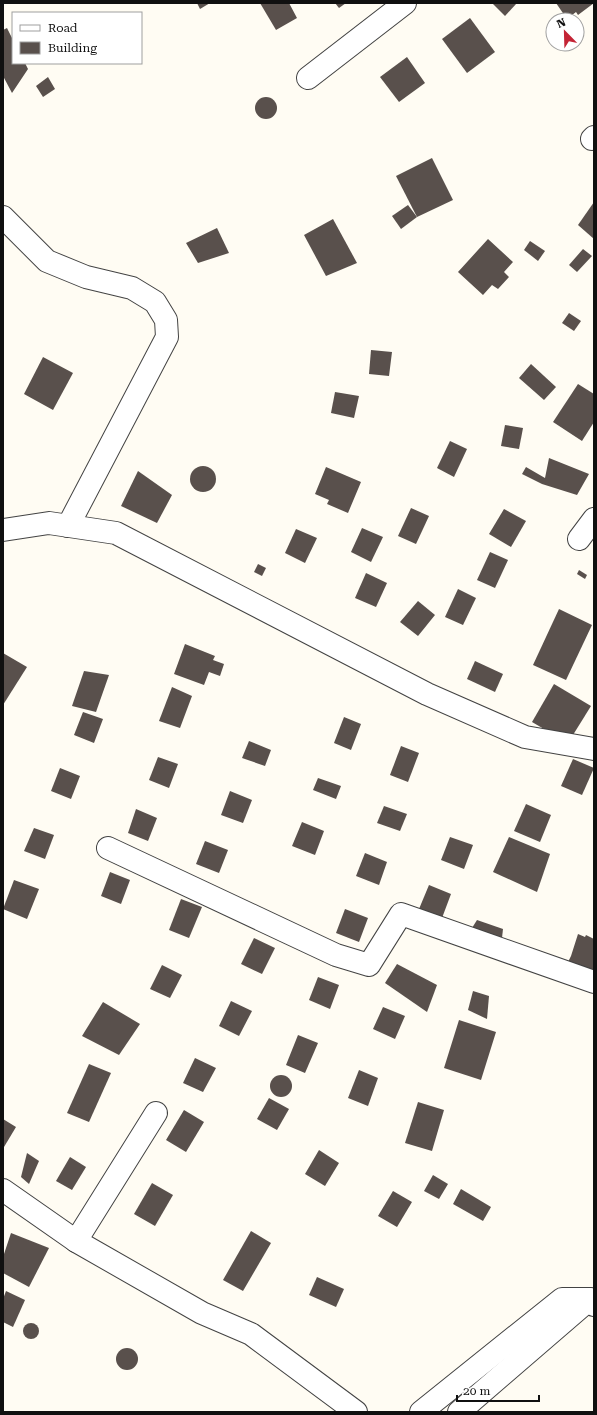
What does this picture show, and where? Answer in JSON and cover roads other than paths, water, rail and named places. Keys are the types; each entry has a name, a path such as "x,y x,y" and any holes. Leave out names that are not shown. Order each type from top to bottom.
{"street":[{"path":"308,78 405,3"},
{"path":"3,217 47,261 86,277 132,288 155,302 166,320 168,337 68,526"},
{"path":"579,539 594,519"},
{"path":"3,530 49,523 116,533 427,694 526,737 594,749"},
{"path":"108,848 336,955 369,965 401,914 594,982"},
{"path":"76,1241 156,1113"},
{"path":"3,1190 76,1241 202,1313 251,1334 356,1412"},
{"path":"421,1412 562,1299 592,1302"},
{"path":"459,1412 592,1302"}]}
